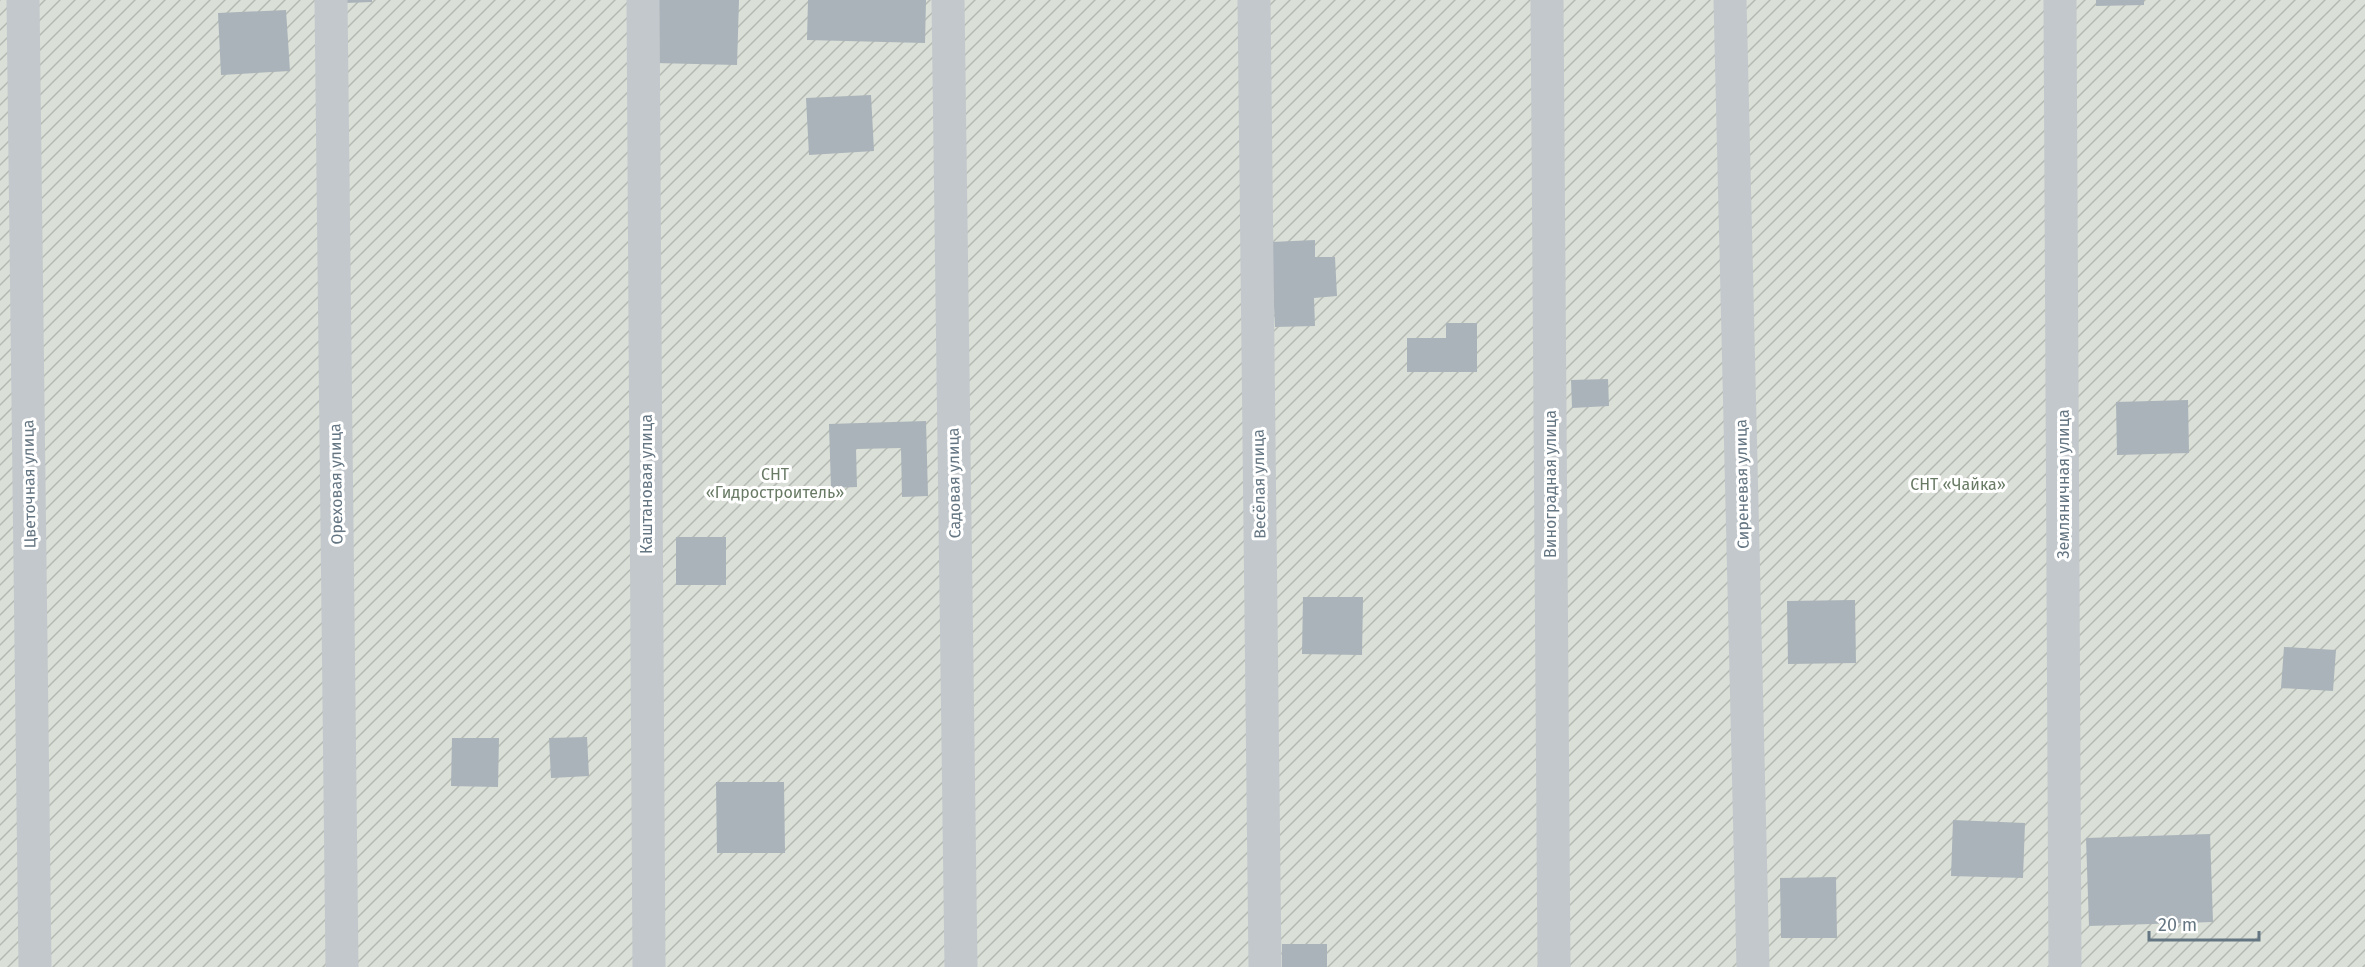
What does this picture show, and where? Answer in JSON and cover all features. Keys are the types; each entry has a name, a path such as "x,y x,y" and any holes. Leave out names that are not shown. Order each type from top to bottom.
{"street":[{"name":"Цветочная улица","path":"23,0 35,967"},
{"name":"Ореховая улица","path":"331,0 342,967"},
{"name":"Каштановая улица","path":"643,0 649,967"},
{"name":"Садовая улица","path":"948,0 961,967"},
{"name":"Весёлая улица","path":"1254,0 1265,967"},
{"name":"Виноградная улица","path":"1547,0 1554,967"},
{"name":"Сиреневая улица","path":"1730,0 1753,967"},
{"name":"Земляничная улица","path":"2060,0 2066,967"}],"green space":[{"name":"СНТ «Гидростроитель»","path":"0,0 2365,0 2365,967 0,967"}],"building":[{"path":"345,0 372,0 372,2 345,3"},
{"path":"657,0 739,0 737,65 655,63"},
{"path":"808,0 926,0 925,43 807,40"},
{"path":"2096,0 2144,0 2144,5 2096,6"},
{"path":"286,10 290,71 221,75 218,13"},
{"path":"871,95 874,151 809,155 806,98"},
{"path":"1315,240 1315,257 1335,257 1337,296 1314,298 1315,326 1275,327 1271,242"},
{"path":"1446,323 1477,323 1477,372 1407,372 1407,338 1446,338"},
{"path":"1608,379 1609,406 1572,408 1571,380"},
{"path":"2188,400 2189,453 2117,455 2116,402"},
{"path":"926,421 928,496 902,497 901,448 856,449 857,487 831,488 829,424"},
{"path":"676,537 726,537 726,585 676,585"},
{"path":"1303,597 1363,597 1362,655 1302,654"},
{"path":"1855,600 1856,663 1788,664 1787,601"},
{"path":"2284,647 2336,650 2333,691 2281,688"},
{"path":"587,737 589,776 551,778 549,738"},
{"path":"452,738 499,738 498,787 451,786"},
{"path":"716,782 784,782 785,853 717,853"},
{"path":"1953,820 2025,823 2023,878 1951,876"},
{"path":"2210,834 2213,922 2089,926 2086,838"},
{"path":"1836,877 1837,938 1781,938 1780,878"},
{"path":"1282,944 1327,944 1327,967 1282,967"}],"park label":[{"name":"СНТ «Чайка»","path":"1958,484"}]}
